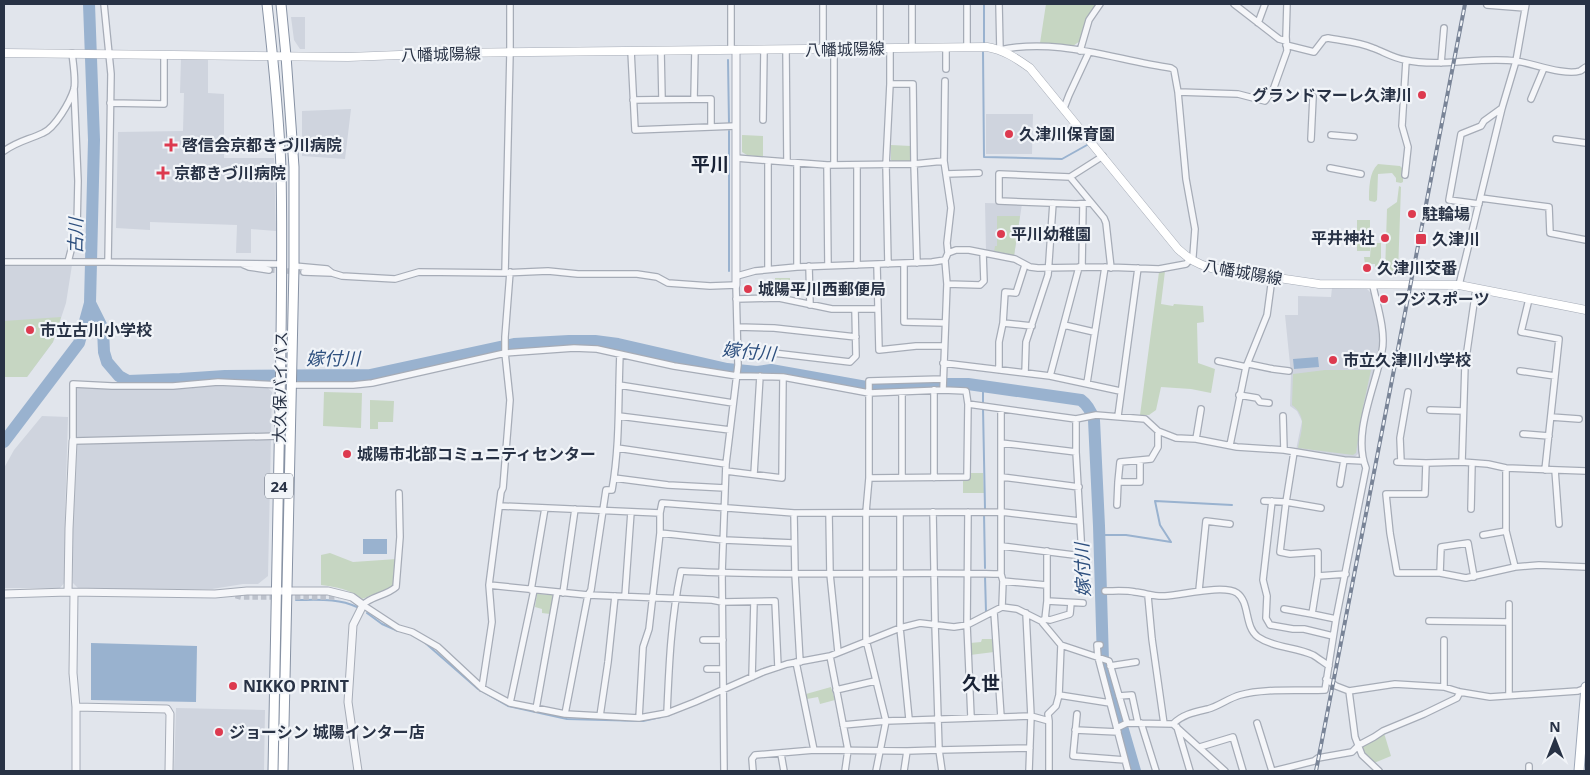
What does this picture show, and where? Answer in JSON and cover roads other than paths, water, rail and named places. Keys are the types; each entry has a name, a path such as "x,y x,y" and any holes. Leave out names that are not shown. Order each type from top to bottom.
{"main road":[{"name":"大久保バイパス","path":"267,4 273,56 281,167 282,264 273,771"},
{"name":"大久保バイパス","path":"280,4 286,56 294,168 292,383 283,771"},
{"name":"八幡城陽線","path":"4,53 348,57 631,51 987,47 1000,50 1030,68 1178,249 1197,264 1211,268 1319,284 1373,286 1410,284 1459,285 1586,310"},
{"path":"1578,771 1586,687"}],"street":[{"path":"104,4 106,54 111,74 108,262"},
{"path":"482,688 492,622 490,585 503,488 510,400 505,338 508,272 510,4"},
{"path":"724,771 722,573 726,464 738,365 736,126 731,4"},
{"path":"822,4 823,49"},
{"path":"880,4 880,48"},
{"path":"912,4 912,48"},
{"path":"967,4 967,47"},
{"path":"736,276 768,269 809,266 917,263 947,257 956,250 969,250 1015,259 1030,267 1048,268 1108,267 1159,269 1186,264 1190,260 1193,256 1195,229 1186,179 1176,73 1171,68 1053,47 1011,47 1000,50 999,4"},
{"path":"1080,51 1089,20 1100,4"},
{"path":"1234,4 1279,39 1314,52 1324,39 1328,38 1372,48 1406,61 1441,63 1492,60 1516,61 1552,70 1580,71 1586,67"},
{"path":"1258,23 1265,4"},
{"path":"1178,92 1238,94 1266,101 1273,90 1287,51 1287,4"},
{"path":"1459,285 1502,108 1516,61 1525,6 1488,4"},
{"path":"1441,63 1444,28"},
{"path":"888,264 886,165 890,48"},
{"path":"946,48 946,69"},
{"path":"786,49 787,162"},
{"path":"828,266 834,49"},
{"path":"694,99 695,50"},
{"path":"763,120 764,50"},
{"path":"631,51 635,130 736,126"},
{"path":"661,51 662,99"},
{"path":"1064,108 1068,95 1089,52"},
{"path":"70,262 77,227 78,181 74,53"},
{"path":"110,103 164,104 164,55"},
{"path":"1405,175 1408,147 1402,126 1406,61"},
{"path":"1531,99 1544,68"},
{"path":"943,390 947,243 951,208 944,162 946,81"},
{"path":"890,84 913,84 917,263"},
{"path":"4,151 23,140 45,133 62,113 74,88"},
{"path":"1310,139 1314,97"},
{"path":"634,100 711,99 711,127"},
{"path":"1502,108 1484,121 1481,126 1461,134 1449,200 1549,207 1550,234 1586,240"},
{"path":"1331,135 1354,137"},
{"path":"1556,139 1586,143"},
{"path":"1091,203 999,200 1000,174 1070,177 1102,156"},
{"path":"736,158 831,165 944,162"},
{"path":"768,161 768,269"},
{"path":"797,163 798,267"},
{"path":"857,165 857,265"},
{"path":"1330,168 1361,174"},
{"path":"946,174 979,173"},
{"path":"1070,177 1106,222 1108,267 1094,332 1087,383"},
{"path":"1025,373 1026,342 1048,275 1053,203"},
{"path":"1050,376 1080,267 1084,204"},
{"path":"947,284 980,285 984,281 983,253"},
{"path":"4,262 282,264"},
{"path":"238,263 269,270"},
{"path":"877,264 879,350 916,346 944,346"},
{"path":"904,264 904,322 945,323"},
{"path":"999,370 999,342 1003,322 1005,292 1016,293 1025,265"},
{"path":"294,266 327,269 332,273"},
{"path":"809,266 810,305"},
{"path":"1118,416 1138,268"},
{"path":"304,272 395,280 419,272 548,271 578,274 637,274 657,277 668,283 710,286 736,285"},
{"path":"1230,445 1239,395 1247,365 1266,316 1272,278"},
{"path":"1190,771 1175,726 1179,718 1196,711 1209,709 1243,694 1324,690 1366,468 1363,460 1366,413 1383,350 1383,336 1373,286"},
{"path":"1462,462 1465,365 1476,289"},
{"path":"736,299 779,298 832,309 878,309"},
{"path":"1529,299 1521,332 1559,339 1545,470"},
{"path":"737,352 772,353 850,362 856,356 855,309"},
{"path":"1003,322 1032,326"},
{"path":"1064,325 1094,332"},
{"path":"737,327 774,328 856,337"},
{"path":"292,383 353,385 372,383 505,353 574,348 597,349 674,366 737,375 783,377 869,393 934,390 966,391 968,404 967,477 869,478"},
{"path":"565,714 588,595 591,590 606,490 612,490 614,478 619,416 620,354"},
{"path":"1218,361 1289,371"},
{"path":"943,363 1050,376 1120,390"},
{"path":"1520,371 1555,376"},
{"path":"754,474 760,376"},
{"path":"726,472 782,478 783,377"},
{"path":"876,771 886,720 866,640 865,573 866,512 869,478 869,381 942,379"},
{"path":"76,771 76,707 73,690 69,528 73,441 73,384 173,386 218,382 281,383"},
{"path":"619,385 733,403"},
{"path":"934,390 934,478"},
{"path":"902,392 902,477"},
{"path":"1408,392 1400,438 1399,462 1462,462 1488,464 1506,468 1586,471"},
{"path":"1239,395 1257,398 1260,402 1269,403"},
{"path":"968,404 1076,419 1096,415 1145,419 1158,431 1176,438 1196,439 1237,447 1284,450 1344,460 1363,460"},
{"path":"1001,409 1002,608"},
{"path":"1196,439 1201,409"},
{"path":"1430,410 1463,411"},
{"path":"619,416 730,430"},
{"path":"1283,416 1284,450"},
{"path":"1551,417 1579,419"},
{"path":"1002,546 1082,556 1076,419"},
{"path":"1117,505 1120,462 1151,459 1158,447 1158,431"},
{"path":"1523,434 1549,436"},
{"path":"73,441 280,436"},
{"path":"1001,443 1076,452"},
{"path":"617,448 726,464"},
{"path":"1294,452 1280,552 1290,554 1318,552 1318,576 1312,614"},
{"path":"1340,484 1344,460"},
{"path":"1118,482 1140,482 1140,461"},
{"path":"1426,463 1425,494 1386,494 1397,573 1440,573 1466,578 1515,567 1539,565 1586,567"},
{"path":"1471,509 1472,463"},
{"path":"1506,468 1506,531 1515,567"},
{"path":"1555,470 1559,524"},
{"path":"1002,477 1079,487"},
{"path":"614,478 668,485 725,488"},
{"path":"358,771 348,702 353,625 366,601 390,592 396,587 400,537 399,493"},
{"path":"1264,501 1286,502 1321,508"},
{"path":"1272,501 1262,580 1266,596 1266,618 1270,625 1275,627 1304,629 1333,636"},
{"path":"639,718 643,647 649,629 662,503 794,513 1002,512 1079,521"},
{"path":"500,506 660,513"},
{"path":"510,703 533,590 545,508"},
{"path":"536,709 575,509"},
{"path":"625,596 632,512"},
{"path":"933,512 939,750 942,771"},
{"path":"968,512 967,625 971,717"},
{"path":"794,513 798,662 814,750"},
{"path":"829,513 830,574 838,652"},
{"path":"900,513 900,628 909,719"},
{"path":"1199,590 1206,521 1230,524"},
{"path":"1483,536 1506,531"},
{"path":"660,533 724,540 794,543"},
{"path":"1440,573 1441,546 1468,543 1474,577"},
{"path":"1047,551 1047,601 1043,620 1061,645 1098,657 1109,664 1136,662"},
{"path":"666,713 675,598 681,571 795,574 934,572 1002,574"},
{"path":"1318,576 1346,574"},
{"path":"1003,581 1046,586"},
{"path":"490,585 588,595 675,598 722,602 775,601 778,667"},
{"path":"1105,591 1136,592 1148,596 1165,596 1199,590 1229,590 1238,594 1245,604 1248,622 1256,636 1272,644 1312,655 1328,666"},
{"path":"4,594 71,592 215,594 248,591 328,591 352,597 398,628 412,632 438,647 482,688 510,703 565,714 639,718 666,713 752,676 778,667 830,656 900,628 920,623 954,627 967,625 1002,608 1017,609 1043,620 1050,620 1070,614 1071,603"},
{"path":"600,716 615,596"},
{"path":"1148,596 1164,724"},
{"path":"1047,601 1083,603"},
{"path":"752,676 754,602"},
{"path":"1508,604 1510,695"},
{"path":"1284,609 1336,619"},
{"path":"994,612 1001,717"},
{"path":"1026,613 1031,716 1029,771"},
{"path":"1430,621 1508,622"},
{"path":"703,640 723,640"},
{"path":"1444,640 1444,687"},
{"path":"1049,771 1048,714 1056,706 1059,695 1061,645"},
{"path":"1100,645 1097,645 1098,657 1128,771"},
{"path":"830,656 848,750 845,771"},
{"path":"1109,664 1127,723"},
{"path":"707,669 723,669"},
{"path":"1326,679 1336,686 1349,691 1395,684 1444,687 1460,692 1490,696 1578,692 1586,687"},
{"path":"836,690 876,681"},
{"path":"1349,691 1355,737 1362,755 1379,771"},
{"path":"1257,723 1273,771 1314,761 1318,758 1352,752 1359,745 1383,731 1457,698 1460,692"},
{"path":"1059,695 1110,703"},
{"path":"1119,696 1132,695 1139,723 1156,771"},
{"path":"76,707 167,709 170,714 170,771"},
{"path":"1077,714 1074,756 1126,760"},
{"path":"843,725 886,720 971,717 1031,716 1048,721"},
{"path":"1075,730 1117,730 1127,723 1175,726 1225,771"},
{"path":"1200,747 1233,737 1243,771"},
{"path":"754,771 752,759 754,755 814,750 907,751 1030,748"},
{"path":"904,771 907,751"},
{"path":"781,754 784,771"}],"water":[{"path":"1318,357 1319,367 1294,369 1293,359"},
{"path":"363,539 387,539 387,554 363,554"},
{"path":"91,643 197,646 196,702 91,700"}],"waterway":[{"name":"古川","path":"4,442 79,343 90,303 94,140 89,4"},
{"path":"984,4 984,43"},
{"path":"983,52 984,157 1062,159 1087,145"},
{"path":"728,60 729,123"},
{"path":"729,131 729,271"},
{"name":"嫁付川","path":"90,303 103,329 104,352 107,362 119,376 128,381 225,376 370,375 514,344 595,341 618,344 727,369 757,372 771,370 872,388 968,384 1081,400 1089,408 1094,420 1103,661 1135,771"},
{"path":"983,386 983,402"},
{"path":"983,408 985,509"},
{"path":"1099,535 1126,535 1171,542 1160,525 1155,501 1232,505"},
{"path":"984,513 985,568"},
{"path":"985,576 986,612"},
{"path":"296,600 335,601 357,607"},
{"path":"367,613 382,624 398,631"},
{"path":"423,641 478,689 508,706 567,719 643,721 661,717"}],"tunnel":[{"path":"269,270 304,272"},
{"path":"228,592 241,597 335,597 342,594"}],"railway":[{"path":"1316,771 1465,4"}],"place":[{"name":"グランドマーレ久津川","path":"1422,95"},
{"name":"久津川保育園","path":"1009,134"},
{"name":"啓信会京都きづ川病院","path":"171,145"},
{"name":"京都きづ川病院","path":"163,173"},
{"name":"駐輪場","path":"1412,214"},
{"name":"平川幼稚園","path":"1001,234"},
{"name":"平井神社","path":"1385,238"},
{"name":"久津川","path":"1421,239"},
{"name":"久津川交番","path":"1367,268"},
{"name":"城陽平川西郵便局","path":"748,289"},
{"name":"フジスポーツ","path":"1384,299"},
{"name":"市立古川小学校","path":"30,330"},
{"name":"市立久津川小学校","path":"1333,360"},
{"name":"城陽市北部コミュニティセンター","path":"347,454"},
{"name":"NIKKO PRINT","path":"233,686"},
{"name":"ジョーシン 城陽インター店","path":"219,732"}],"district":[{"name":"平川","path":"710,164"},
{"name":"久世","path":"981,683"}]}
